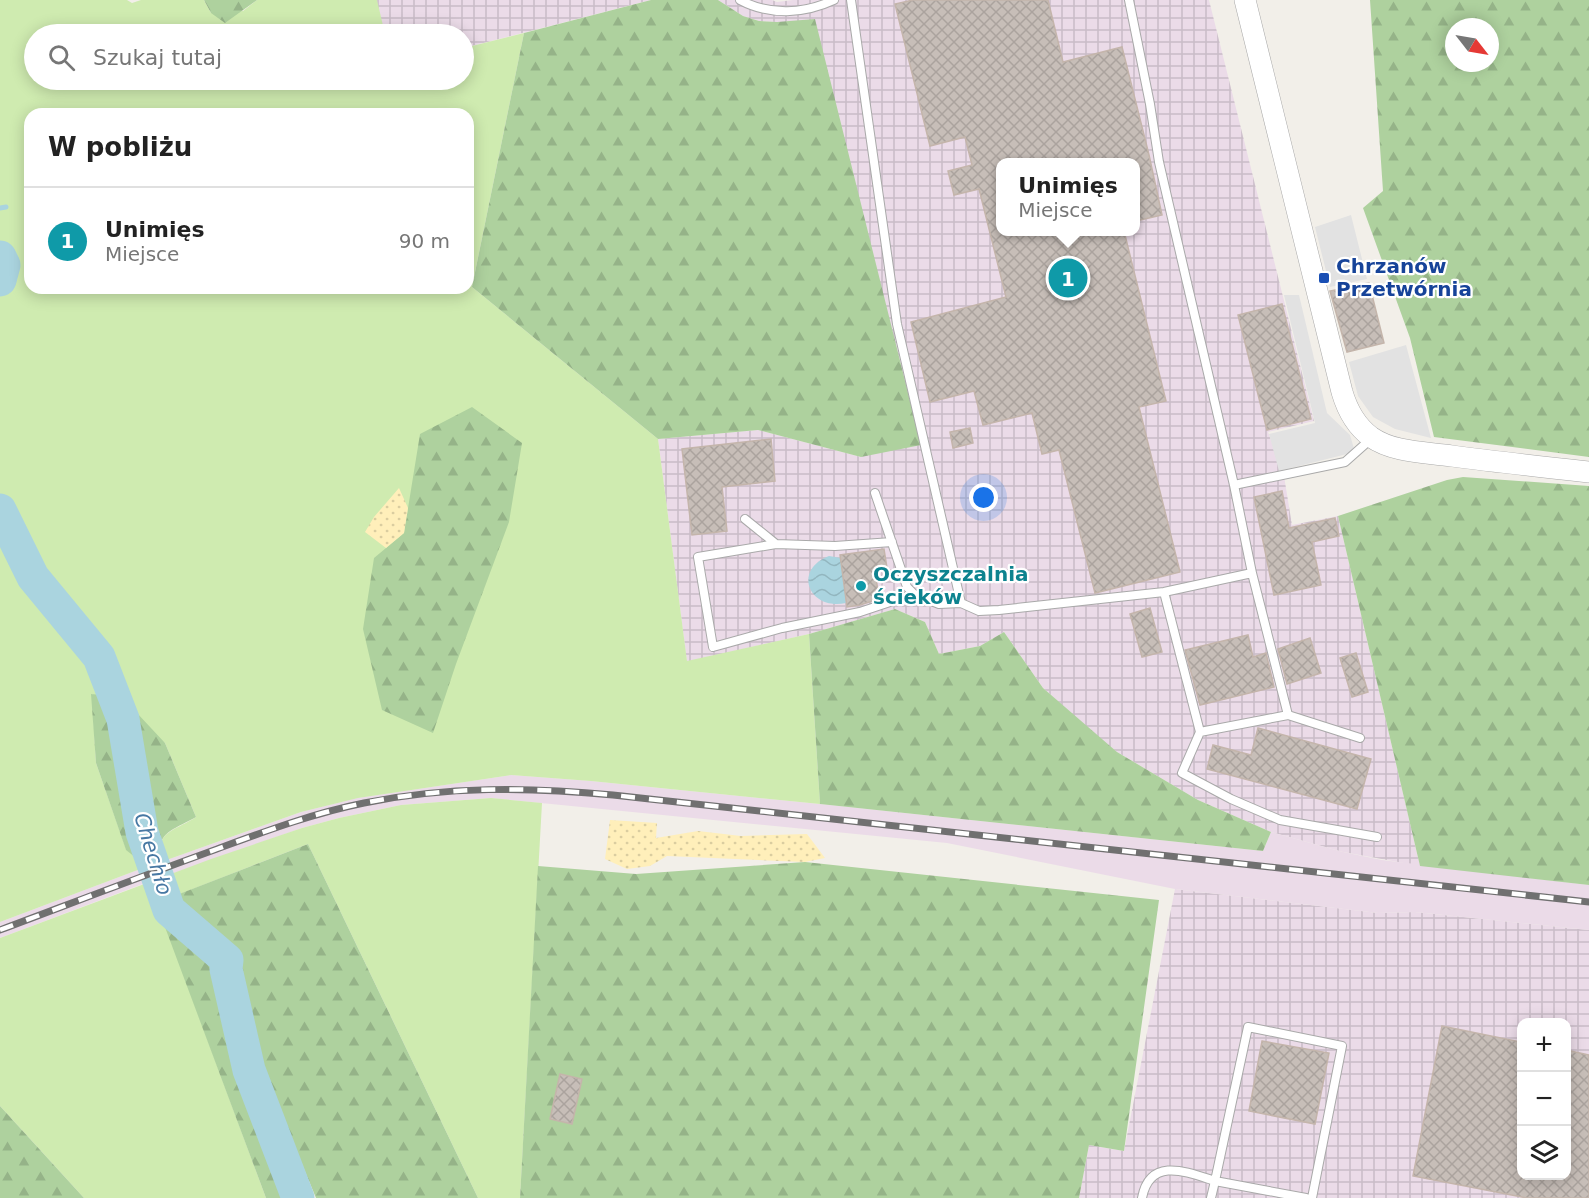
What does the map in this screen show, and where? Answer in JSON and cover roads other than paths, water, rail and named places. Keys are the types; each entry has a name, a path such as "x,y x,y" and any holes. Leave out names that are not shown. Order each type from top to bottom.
{"street":[{"path":"1245,0 1342,392 1347,407 1359,426 1373,438 1392,447 1416,452 1589,472"}],"lane":[{"path":"740,0 753,7 771,11 815,9 834,0"},
{"path":"851,0 897,324 961,603"},
{"path":"1129,0 1159,162 1234,485 1252,573 1288,715"},
{"path":"1234,485 1345,462 1373,438"},
{"path":"876,493 907,587 914,594 939,604 961,603 979,611 1164,592 1252,573"},
{"path":"745,519 776,544"},
{"path":"892,542 835,546 776,544 698,557 712,647 782,628 860,612 914,594"},
{"path":"1164,592 1200,732 1182,773 1231,800 1280,820 1377,837"},
{"path":"1200,732 1288,715 1360,738"},
{"path":"1211,1198 1248,1027 1342,1046 1312,1198"},
{"path":"1142,1198 1143,1191 1152,1176 1165,1170 1183,1171 1215,1181 1306,1198"}],"water":[{"path":"829,556 841,558 846,603 833,604 823,601 810,588 808,579 811,570 818,562"}],"waterway":[{"path":"0,208 6,207"},
{"name":"Chechło","path":"0,257 4,265 0,280"},
{"name":"Chechło","path":"0,510 33,577 99,657 123,719 142,832 169,910 227,960 226,969 249,1070 298,1198"},
{"path":"226,969 239,964"}],"railway":[{"path":"0,930 290,823 327,812 395,797 488,790 551,790 613,795 1589,902"}],"place":[{"name":"Unimięs","path":"1068,278"},
{"name":"Chrzanów Przetwórnia","path":"1324,278"},
{"name":"Oczyszczalnia ścieków","path":"861,586"}]}
